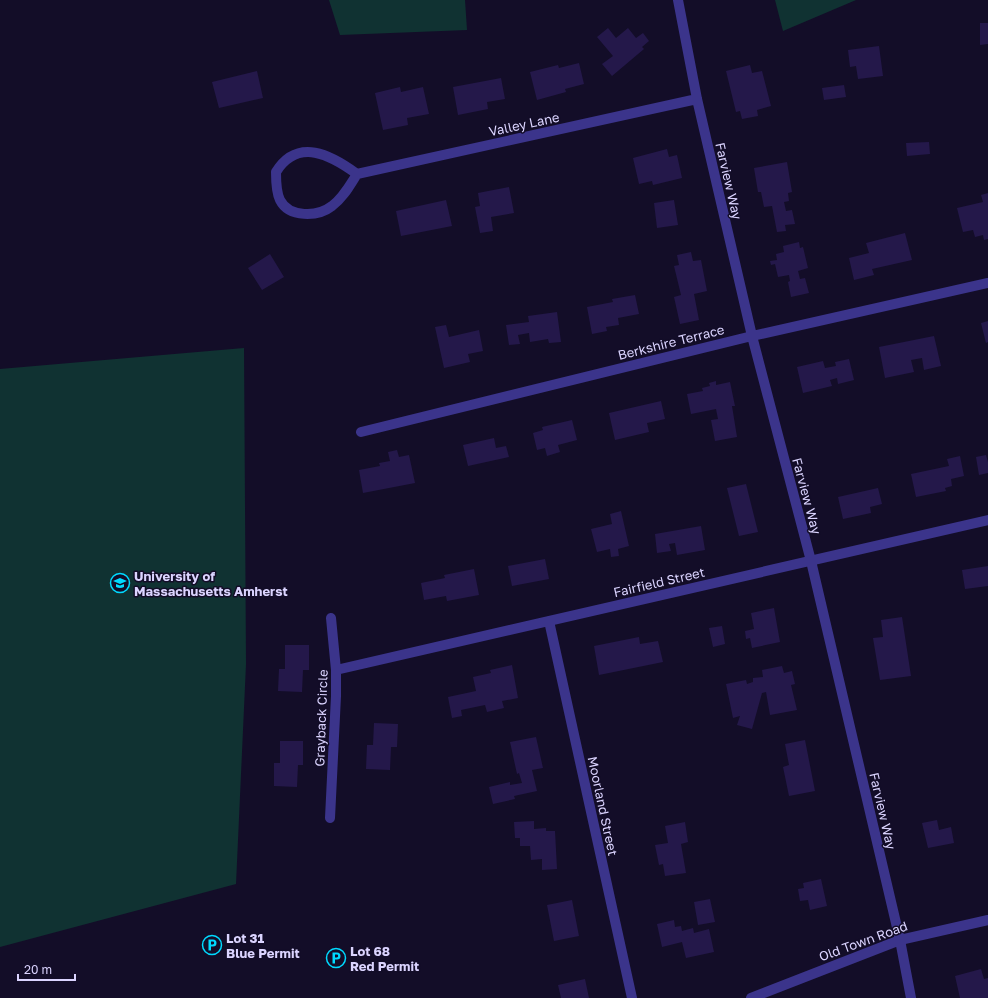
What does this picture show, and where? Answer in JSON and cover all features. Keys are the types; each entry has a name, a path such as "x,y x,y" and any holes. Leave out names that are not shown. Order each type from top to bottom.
{"street":[{"name":"Farview Way","path":"678,0 697,99 752,336 811,561 900,940 911,998"},
{"name":"Valley Lane","path":"357,174 697,99"},
{"path":"311,152 327,155 340,161 357,174 345,193 332,206 318,213 302,214 288,208 280,200 276,172 281,163 295,154 311,152"},
{"name":"Berkshire Terrace","path":"361,432 752,336 988,283"},
{"name":"Fairfield Street","path":"336,670 988,520"},
{"name":"Grayback Circle","path":"330,818 336,670 331,618"},
{"name":"Moorland Street","path":"549,620 632,998"},
{"name":"Old Town Road","path":"751,998 900,940 988,920"}],"green space":[{"path":"329,0 465,0 467,30 340,35"},
{"path":"775,0 856,0 783,31"},
{"path":"244,348 246,664 236,884 0,947 0,369"}],"building":[{"path":"980,23 988,23 988,44 980,45"},
{"path":"608,28 616,38 628,28 636,38 643,33 649,41 642,47 644,49 612,76 602,64 613,56 597,37"},
{"path":"879,46 883,76 858,79 856,66 850,67 848,50"},
{"path":"579,63 584,84 565,89 566,92 537,100 530,72 558,65 559,68"},
{"path":"750,65 752,73 762,71 771,106 757,110 758,116 742,119 740,111 736,112 726,71"},
{"path":"257,71 263,98 219,108 212,82"},
{"path":"501,78 505,99 487,102 488,109 458,115 453,87"},
{"path":"844,85 846,97 824,100 822,88"},
{"path":"400,87 401,92 423,87 429,114 407,118 408,125 383,130 375,93"},
{"path":"929,142 930,154 907,156 906,143"},
{"path":"667,149 669,157 677,155 682,178 653,185 652,181 639,184 633,158"},
{"path":"787,162 792,192 788,193 789,201 784,202 786,211 792,210 795,224 785,225 786,231 777,232 772,206 764,207 761,192 758,192 754,168"},
{"path":"509,187 514,213 491,217 493,231 480,233 475,207 480,206 478,193"},
{"path":"988,193 988,239 984,240 983,235 975,237 973,230 963,232 957,208 983,202 981,195"},
{"path":"446,200 452,226 401,236 396,211"},
{"path":"674,200 678,225 657,228 654,203"},
{"path":"905,233 912,260 872,269 874,275 854,280 849,258 869,253 866,243"},
{"path":"799,242 800,248 803,247 808,268 798,271 800,279 805,278 809,293 791,297 788,282 790,281 789,275 778,277 775,264 771,265 770,261 777,260 776,254 784,252 783,246"},
{"path":"691,252 693,261 701,260 707,291 694,294 699,320 680,324 674,297 681,295 674,266 679,265 677,255"},
{"path":"270,254 284,277 262,290 248,268"},
{"path":"635,295 639,314 618,318 619,325 606,327 607,331 592,334 587,307 613,302 612,299"},
{"path":"557,312 561,342 549,343 548,339 530,342 529,333 518,335 520,344 509,345 506,325 529,322 528,316"},
{"path":"988,321 988,342 986,343 981,323"},
{"path":"446,325 449,337 479,330 483,351 468,354 470,362 444,368 435,327"},
{"path":"934,336 941,366 924,370 922,358 911,360 914,372 885,378 879,347"},
{"path":"849,359 854,380 838,384 837,378 830,380 832,386 803,393 797,367 823,361 825,368 836,366 835,362"},
{"path":"716,381 716,385 730,382 735,406 732,406 737,437 715,441 711,420 718,419 716,409 691,414 687,394 703,391 702,388 710,386 709,383"},
{"path":"661,401 665,419 647,423 649,432 615,440 609,413"},
{"path":"572,420 577,440 558,445 560,452 547,456 545,448 537,450 533,433 543,430 542,427"},
{"path":"494,438 496,448 506,446 509,457 468,466 463,445"},
{"path":"397,450 399,457 409,455 415,483 363,493 359,470 380,466 379,463 390,461 388,452"},
{"path":"986,455 988,462 988,473 979,475 976,457"},
{"path":"960,456 964,476 951,479 952,486 945,488 946,491 916,497 911,474 949,466 947,459"},
{"path":"746,484 758,532 739,536 727,488"},
{"path":"878,488 882,504 870,507 871,513 843,519 838,497"},
{"path":"621,511 629,546 618,549 619,556 611,557 610,549 597,552 591,529 612,524 610,514"},
{"path":"701,526 705,550 677,555 675,543 669,544 671,551 657,553 655,534"},
{"path":"545,559 549,579 512,586 508,566"},
{"path":"988,566 988,586 965,589 962,570"},
{"path":"474,569 479,595 447,601 446,596 424,600 421,583 445,578 444,575"},
{"path":"774,608 780,642 752,648 750,638 746,639 745,631 754,629 751,613"},
{"path":"902,617 911,676 880,680 873,638 883,637 881,620"},
{"path":"722,626 725,644 713,647 709,628"},
{"path":"639,637 640,644 658,641 663,662 599,675 594,646"},
{"path":"285,645 309,645 309,670 303,670 302,692 278,691 279,669 285,669"},
{"path":"512,665 518,698 502,701 504,708 487,712 485,705 461,710 462,716 452,718 448,697 476,691 473,677 491,673 490,670"},
{"path":"782,666 784,673 792,671 795,684 791,685 797,710 770,715 766,692 762,693 752,729 737,725 740,716 733,718 726,684 746,680 747,684 753,682 753,678 763,677 762,670"},
{"path":"374,723 398,724 397,747 391,747 390,770 366,769 367,745 373,745"},
{"path":"536,737 543,768 532,770 537,791 514,796 515,799 493,804 489,787 510,782 510,785 522,783 519,773 517,774 510,742"},
{"path":"805,740 815,791 789,796 783,767 789,765 785,744"},
{"path":"280,741 303,741 303,765 298,765 297,787 274,786 274,763 280,763"},
{"path":"937,820 939,830 951,827 954,843 928,848 922,823"},
{"path":"534,821 534,829 546,828 546,831 555,831 557,869 542,870 542,859 531,860 530,846 520,846 520,838 515,838 514,822"},
{"path":"685,822 688,842 681,844 686,873 665,876 663,864 659,865 655,845 668,843 665,826"},
{"path":"821,879 827,906 810,910 808,900 800,901 798,889 804,888 803,883"},
{"path":"710,899 715,922 698,925 694,902"},
{"path":"572,900 579,936 554,941 547,905"},
{"path":"674,920 675,927 681,926 682,931 693,928 694,933 709,929 714,952 686,958 682,942 662,947 657,924"},
{"path":"981,969 984,979 988,978 988,998 960,998 955,976"},
{"path":"585,979 589,998 561,998 558,985"}],"place":[{"name":"University of Massachusetts Amherst","path":"120,583"},
{"name":"Lot 31 Blue Permit","path":"212,945"},
{"name":"Lot 68 Red Permit","path":"336,958"}]}
